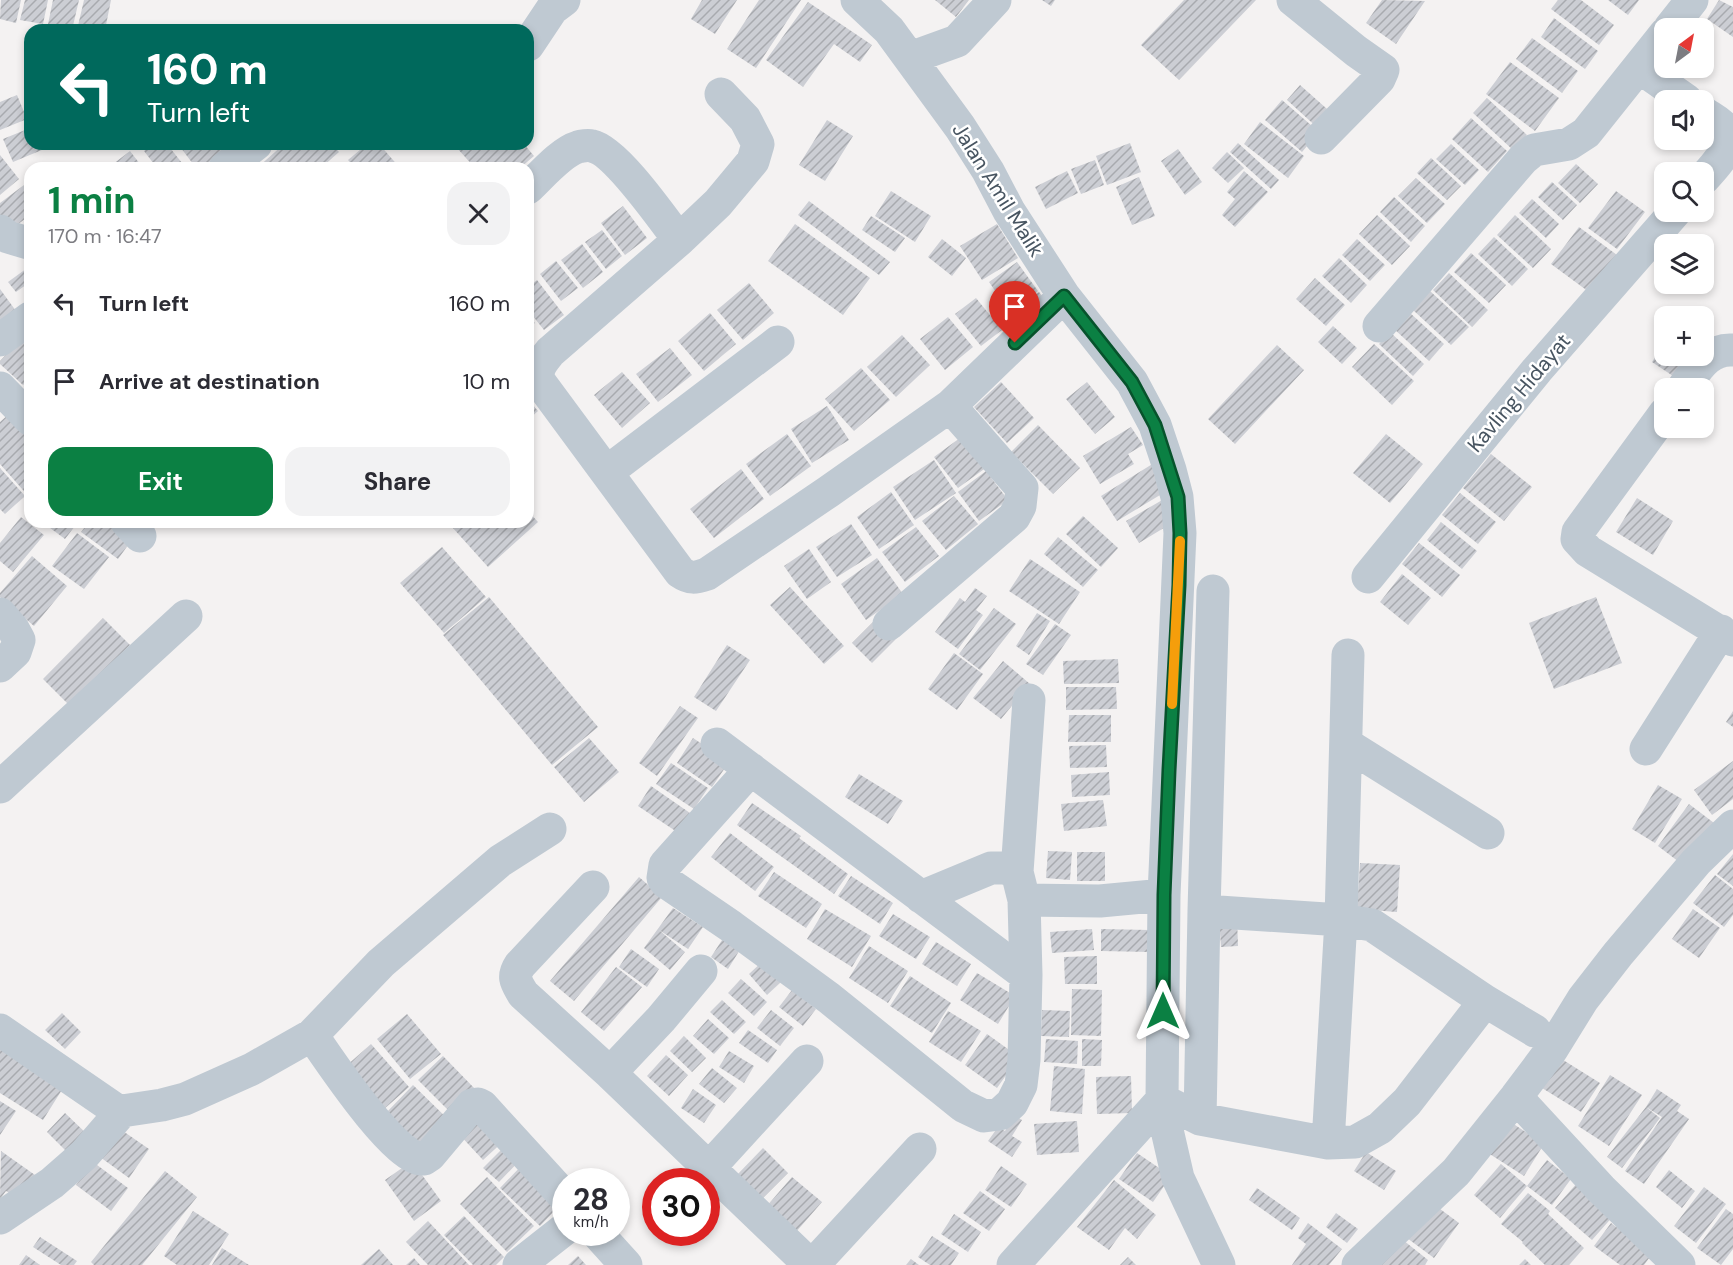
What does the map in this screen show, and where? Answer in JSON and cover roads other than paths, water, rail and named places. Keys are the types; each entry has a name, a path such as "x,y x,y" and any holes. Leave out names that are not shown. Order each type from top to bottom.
{"street":[{"path":"534,36 552,9 564,0"},
{"name":"Jalan Amil Malik","path":"857,0 889,30 960,127 988,171 1009,211 1064,296 1132,382 1155,425 1178,497 1179,585 1164,895 1162,1100 1178,1178 1219,1265"},
{"path":"910,58 957,41 995,0"},
{"path":"1293,0 1383,70 1379,79 1321,138"},
{"path":"1678,18 1692,0"},
{"path":"1379,326 1523,159 1534,150 1569,144 1578,140 1654,48"},
{"path":"1639,67 1672,90"},
{"path":"721,94 745,119 758,144 753,161 718,203 679,240 550,352 540,364 537,372 539,381 680,572 687,577 694,578 707,574 950,406 1064,296"},
{"path":"1714,120 1726,129 1730,137 1730,147 1714,166"},
{"path":"534,183 577,147 591,145 603,151 628,176 679,240"},
{"path":"233,162 248,150"},
{"name":"Kavling Hidayat","path":"1368,577 1537,370 1666,222"},
{"path":"0,340 24,322"},
{"path":"607,472 778,342"},
{"path":"1690,378 1703,360 1720,351 1733,350"},
{"path":"0,388 24,413"},
{"path":"889,624 1014,517 1020,506 1022,488 950,406"},
{"path":"1646,749 1727,636 1588,551 1577,538 1578,532 1654,428"},
{"path":"1200,1119 1213,591"},
{"path":"0,614 13,629 18,640 15,652 0,666"},
{"path":"0,787 186,616"},
{"path":"1328,1143 1341,920 1348,655"},
{"path":"751,769 665,866 663,878 829,998 963,1106 984,1116 1000,1114 1012,1103 1021,1085 1024,1060 1026,975 1020,886 1029,700"},
{"path":"717,744 1026,975"},
{"path":"1346,744 1488,833"},
{"path":"1358,1265 1456,1172 1516,1097 1552,1048 1583,999 1618,954 1696,862 1733,826"},
{"path":"0,1030 115,1109 122,1111 185,1099 243,1073 312,1035 381,963 500,861 550,829"},
{"path":"921,897 991,868 1005,868 1020,886 1100,901 1164,895"},
{"path":"593,887 520,965 515,973 515,981 523,994 610,1073 707,1168"},
{"path":"1204,911 1341,920 1372,925 1485,1001 1535,1031"},
{"path":"610,1073 661,1019 701,970"},
{"path":"1013,1265 1162,1100 1200,1119 1328,1143 1355,1142 1380,1128 1407,1102 1485,1001"},
{"path":"312,1035 352,1094 385,1132 414,1158 424,1159 430,1155 472,1105 478,1104 552,1183"},
{"path":"709,1168 807,1061"},
{"path":"1516,1097 1601,1189 1679,1265"},
{"path":"0,1218 52,1183 84,1155 122,1111"},
{"path":"720,1180 812,1265 920,1149"},
{"path":"519,1265 552,1239"},
{"path":"609,1246 626,1265"}]}
